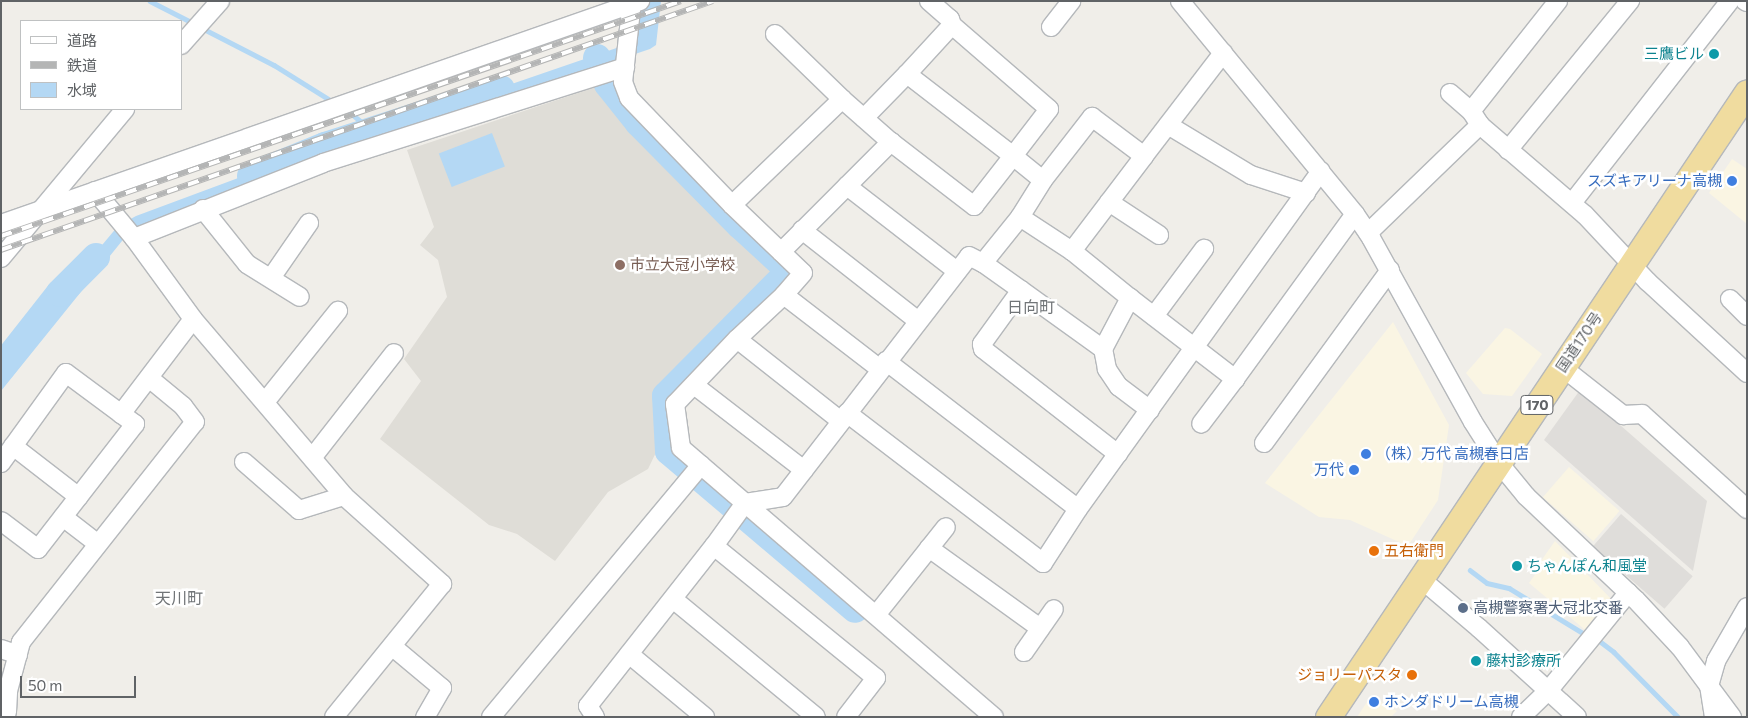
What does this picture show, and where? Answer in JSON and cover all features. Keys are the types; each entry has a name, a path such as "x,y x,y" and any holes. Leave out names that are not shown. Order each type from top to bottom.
{"highway":[{"name":"国道170号","path":"1328,717 1747,92"}],"street":[{"path":"182,44 220,1"},
{"path":"775,34 842,99 891,142 974,206 1049,109 952,25 950,19 929,1"},
{"path":"1051,27 1071,1"},
{"path":"1180,1 1355,214 1390,270 1469,414 1499,463 1526,496 1628,593 1680,648 1732,717"},
{"path":"1508,150 1630,1"},
{"path":"1572,203 1730,1"},
{"path":"1,224 636,2 623,82 629,98 732,205 803,273 784,295 737,339 675,404 681,448 697,470 741,508 876,615 994,717"},
{"path":"1368,233 1475,118 1554,3"},
{"path":"864,118 952,25"},
{"path":"1072,252 1223,53"},
{"path":"134,238 203,209 323,163 604,74 626,55"},
{"path":"907,74 1043,180"},
{"path":"1450,93 1508,150 1572,203 1717,348 1747,373"},
{"path":"732,205 842,99"},
{"path":"1,258 38,210 124,110"},
{"path":"983,263 1020,217 1043,180 1092,117 1144,156"},
{"path":"1168,125 1251,175 1306,193"},
{"path":"781,252 891,142"},
{"path":"737,339 1043,563 1078,509 1321,171"},
{"path":"847,186 957,271"},
{"path":"95,191 134,238 193,319 344,496 442,584 393,647 334,717"},
{"path":"1109,202 1159,235"},
{"path":"203,209 247,264 300,297"},
{"path":"1201,424 1355,214"},
{"path":"1020,217 1072,252 1235,379"},
{"path":"271,278 309,223"},
{"path":"802,230 918,321"},
{"path":"1154,316 1204,250"},
{"path":"596,717 588,706 714,546 741,508 783,497 969,256 983,263 1103,349"},
{"path":"1264,443 1390,270"},
{"path":"1021,290 982,344 984,350 1118,454"},
{"path":"784,295 883,365 1078,509"},
{"path":"1130,298 1103,349 1107,369 1119,387 1150,410"},
{"path":"1730,299 1747,316"},
{"path":"265,402 338,311"},
{"path":"121,414 193,319"},
{"path":"312,458 394,353"},
{"path":"1562,367 1623,415 1642,414 1747,509"},
{"path":"1,463 66,373 136,424 38,549 1,521"},
{"path":"9,713 8,691 21,642 195,422 183,406 149,378"},
{"path":"694,385 804,470"},
{"path":"13,446 79,497"},
{"path":"244,462 299,510 344,496"},
{"path":"499,714 697,470"},
{"path":"63,517 98,544"},
{"path":"876,615 946,527"},
{"path":"714,546 876,678 846,717"},
{"path":"929,548 1040,628"},
{"path":"1421,579 1576,717"},
{"path":"1521,717 1548,691 1628,593"},
{"path":"673,599 816,717"},
{"path":"1714,717 1709,686 1716,661 1747,608"},
{"path":"1024,652 1054,609"},
{"path":"393,647 442,688 425,717"},
{"path":"1,649 18,655"},
{"path":"629,654 705,717"}],"shaded area":[{"path":"593,88 601,88 775,267 777,277 659,393 661,442 648,469 608,492 555,561 517,534 489,525 380,439 421,381 404,359 447,297 438,260 420,245 434,227 407,150"},
{"name":"スズキアリーナ高槻","path":"1732,159 1747,169 1747,224 1709,193"},
{"name":"（株）万代 高槻春日店","path":"1393,322 1449,425 1438,500 1408,546 1350,520 1319,517 1265,483"},
{"path":"1505,328 1510,329 1542,354 1512,396 1483,394 1466,373"},
{"path":"1580,390 1707,501 1693,571 1544,440"},
{"path":"1569,467 1620,511 1593,541 1543,497"},
{"path":"1621,514 1693,576 1664,609 1593,546"},
{"path":"1555,541 1614,602 1590,634 1529,583 1537,572 1536,568"},
{"name":"ホンダドリーム高槻","path":"1371,696 1397,711 1391,717 1357,717"}],"water":[{"path":"641,1 661,1 656,45 650,49 447,117 140,226 126,236 1,391 1,366 118,226 136,216 249,174 634,42"},
{"path":"492,133 505,167 452,187 439,153"}],"waterway":[{"path":"150,1 193,23"},
{"path":"202,28 274,65 335,103"},
{"path":"597,58 608,84 639,123 740,225 788,269 788,273 666,396 669,451 855,609"},
{"path":"251,176 325,146 501,89"},
{"path":"346,109 371,130"},
{"path":"1,368 60,293 96,257"},
{"path":"1470,570 1487,583 1509,588 1588,636"},
{"path":"1597,639 1614,652 1678,717"}],"railway":[{"path":"1,236 681,1"},
{"path":"1,250 713,1"}],"place":[{"name":"三鷹ビル","path":"1714,54"},
{"name":"スズキアリーナ高槻","path":"1732,181"},
{"name":"市立大冠小学校","path":"620,265"},
{"name":"（株）万代 高槻春日店","path":"1366,454"},
{"name":"万代","path":"1354,470"},
{"name":"五右衛門","path":"1374,551"},
{"name":"ちゃんぽん和風堂","path":"1517,566"},
{"name":"高槻警察署大冠北交番","path":"1463,608"},
{"name":"藤村診療所","path":"1476,661"},
{"name":"ジョリーパスタ","path":"1412,675"},
{"name":"ホンダドリーム高槻","path":"1374,702"}],"district":[{"name":"日向町","path":"1031,307"},
{"name":"天川町","path":"179,598"}]}
